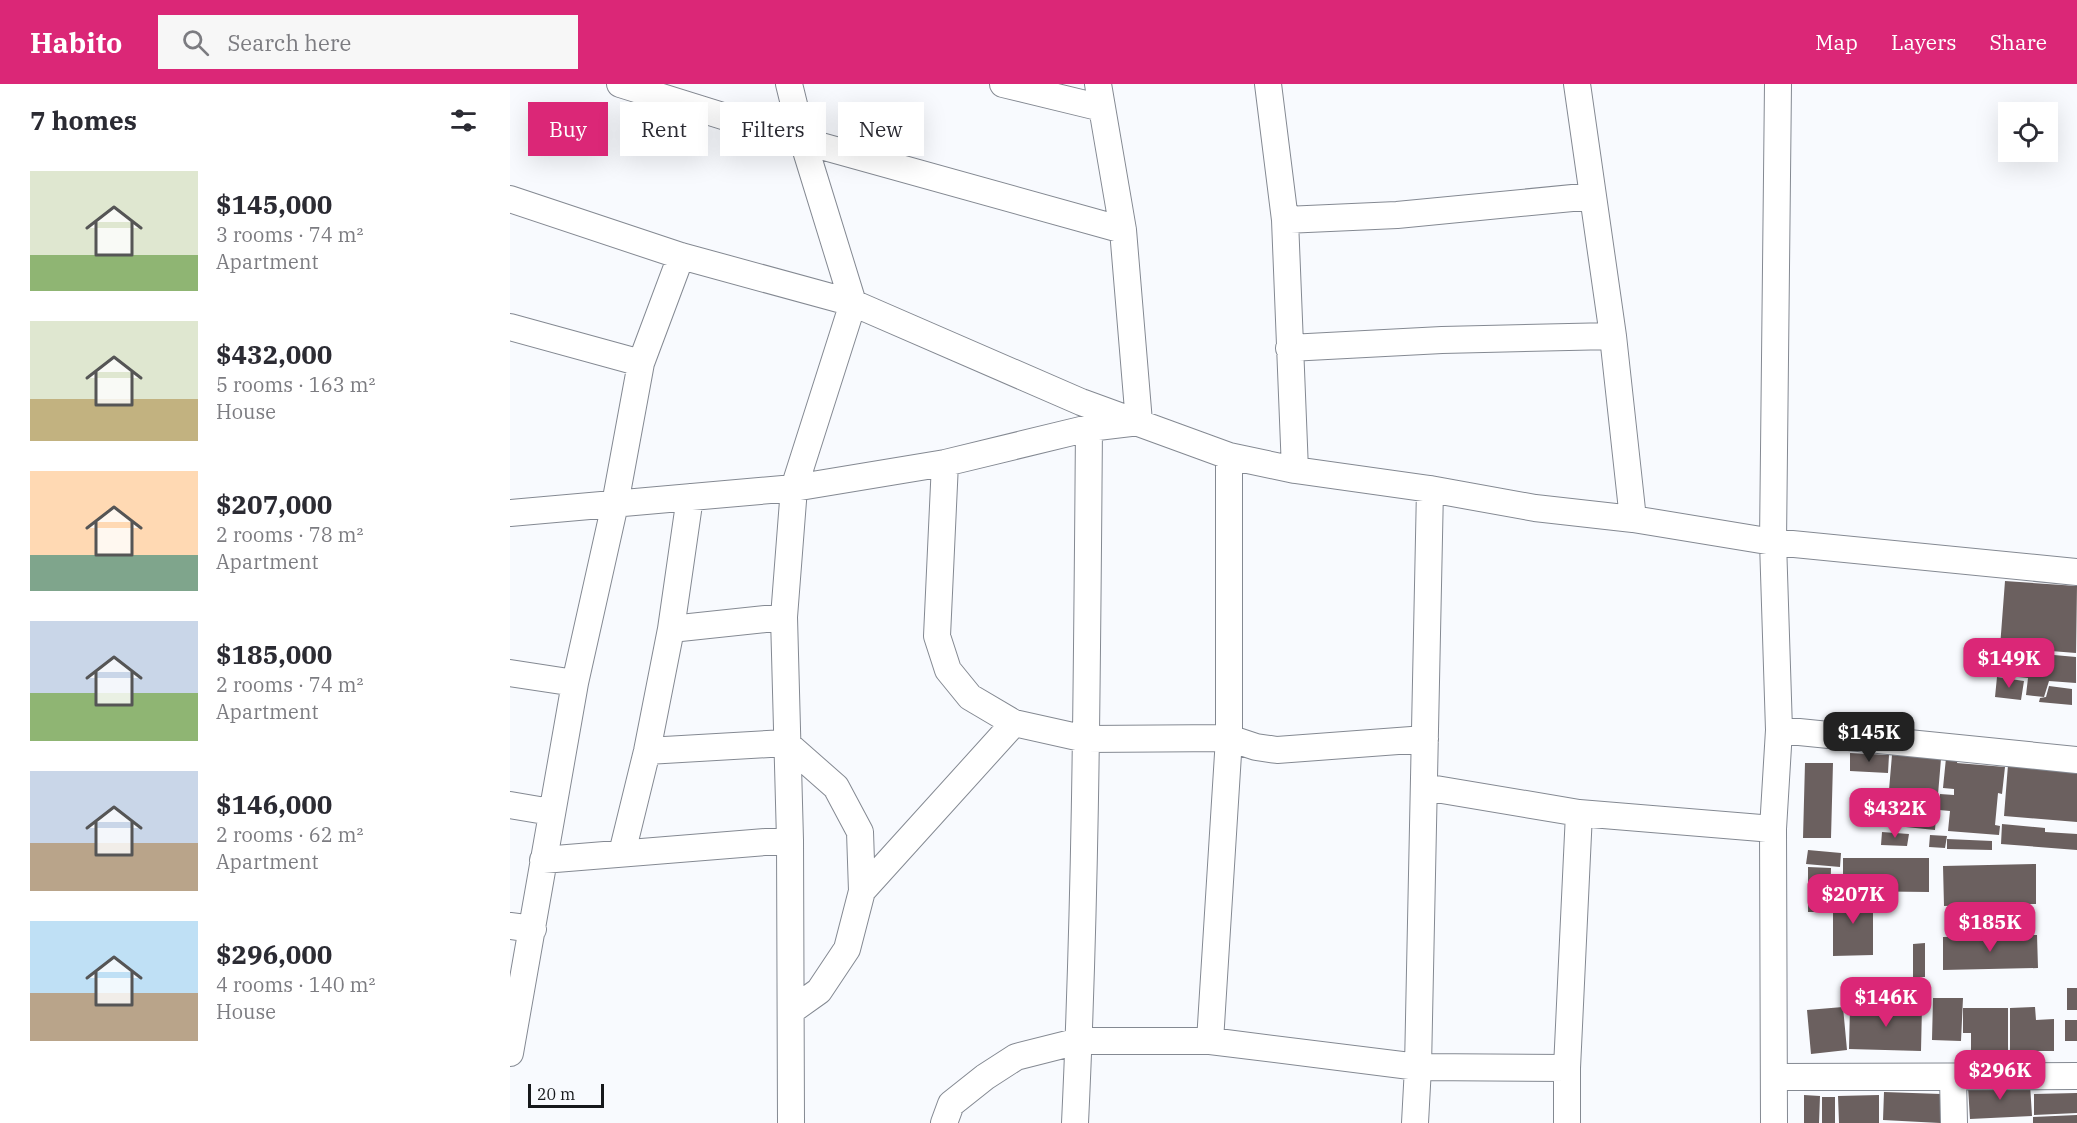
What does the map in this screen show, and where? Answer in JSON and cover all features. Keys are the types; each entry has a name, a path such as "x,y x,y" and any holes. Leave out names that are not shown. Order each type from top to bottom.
{"street":[{"path":"621,84 720,115"},
{"path":"789,84 793,102"},
{"path":"1003,84 1100,96 1123,230 1139,422"},
{"path":"1273,84 1285,220 1295,470"},
{"path":"1577,84 1613,336 1633,519"},
{"path":"1774,1123 1773,829 1779,730 1773,542 1778,84"},
{"path":"826,148 1123,230"},
{"path":"791,1123 790,840 784,617 794,488 853,303 807,156"},
{"path":"1285,220 1397,215 1593,195"},
{"path":"510,200 681,256 853,303 1081,402 1229,456 1295,470 1430,489 1535,508 1633,519 1773,542 2077,572"},
{"path":"510,1051 521,927 543,860 575,683 615,504 641,363 681,256"},
{"path":"510,327 641,363"},
{"path":"1289,348 1442,340 1613,336"},
{"path":"510,513 794,488 945,464 1089,428 1139,422"},
{"path":"1075,1123 1086,739 1089,428"},
{"path":"1210,1041 1229,738 1229,456"},
{"path":"945,464 937,636 948,670 970,697 1014,723 1086,739 1229,738 1256,747 1277,750 1425,739"},
{"path":"1415,1123 1430,489"},
{"path":"622,853 647,751 671,629 690,497"},
{"path":"671,629 784,617"},
{"path":"510,673 575,683"},
{"path":"862,891 1014,723"},
{"path":"1779,730 2077,760"},
{"path":"647,751 786,743 836,787 860,832 862,891 847,949 819,991 791,1011"},
{"path":"1424,787 1579,813 1773,829"},
{"path":"510,805 551,812"},
{"path":"1567,1123 1567,1068 1579,813"},
{"path":"543,860 790,840"},
{"path":"944,1123 951,1104 985,1077 1016,1057 1079,1041 1210,1041 1418,1067 1567,1068"},
{"path":"1775,1077 2077,1076"},
{"path":"1953,1078 1954,1123"}],"building":[{"path":"2005,581 2077,586 2076,653 2000,647"},
{"path":"2000,650 2076,657 2076,683 2049,681 2044,697 2026,695 2028,678 1998,675"},
{"path":"1997,677 2024,681 2021,700 1995,697"},
{"path":"2049,686 2072,689 2072,705 2039,702 2040,698 2046,697"},
{"path":"1850,753 1889,755 1888,773 1850,771"},
{"path":"1892,755 1941,759 1935,830 1886,825"},
{"path":"1946,758 1958,759 1957,763 2005,767 2002,794 1998,793 1995,825 2000,826 1999,835 1948,831 1950,811 1939,810 1940,794 1954,795 1954,789 1943,788"},
{"path":"1805,763 1833,763 1831,838 1803,838"},
{"path":"2008,765 2077,771 2077,822 2004,816"},
{"path":"2002,824 2045,828 2045,832 2077,834 2077,850 2001,844"},
{"path":"1882,832 1909,834 1907,846 1881,845"},
{"path":"1930,835 1947,836 1945,848 1929,847"},
{"path":"1947,839 1992,841 1992,850 1947,849"},
{"path":"1808,850 1841,853 1840,867 1806,864"},
{"path":"1843,858 1929,858 1929,892 1843,891"},
{"path":"2036,864 2036,904 1944,906 1943,866"},
{"path":"1808,867 1831,868 1830,912 1808,912"},
{"path":"1833,895 1873,895 1873,955 1833,956"},
{"path":"2037,935 2038,968 1943,970 1943,937"},
{"path":"1925,943 1925,977 1913,977 1913,944"},
{"path":"2067,988 2077,988 2077,1010 2067,1010"},
{"path":"1933,998 1963,998 1961,1041 1932,1040"},
{"path":"1850,1006 1922,1007 1921,1051 1849,1049"},
{"path":"1843,1007 1847,1050 1811,1054 1807,1010"},
{"path":"2035,1007 2036,1020 2054,1019 2054,1051 2010,1051 2010,1008"},
{"path":"1963,1008 2008,1008 2008,1052 1971,1051 1971,1033 1963,1033"},
{"path":"2065,1020 2077,1020 2077,1041 2065,1041"},
{"path":"2030,1084 2032,1116 1970,1119 1968,1087"},
{"path":"1884,1092 1941,1094 1940,1123 1883,1120"},
{"path":"2077,1093 2077,1113 2034,1115 2034,1094"},
{"path":"1804,1095 1820,1096 1819,1123 1804,1123"},
{"path":"1879,1095 1879,1123 1839,1123 1838,1096"},
{"path":"1822,1097 1835,1097 1835,1123 1822,1123"},
{"path":"2077,1115 2077,1123 2033,1123 2033,1117"}]}
